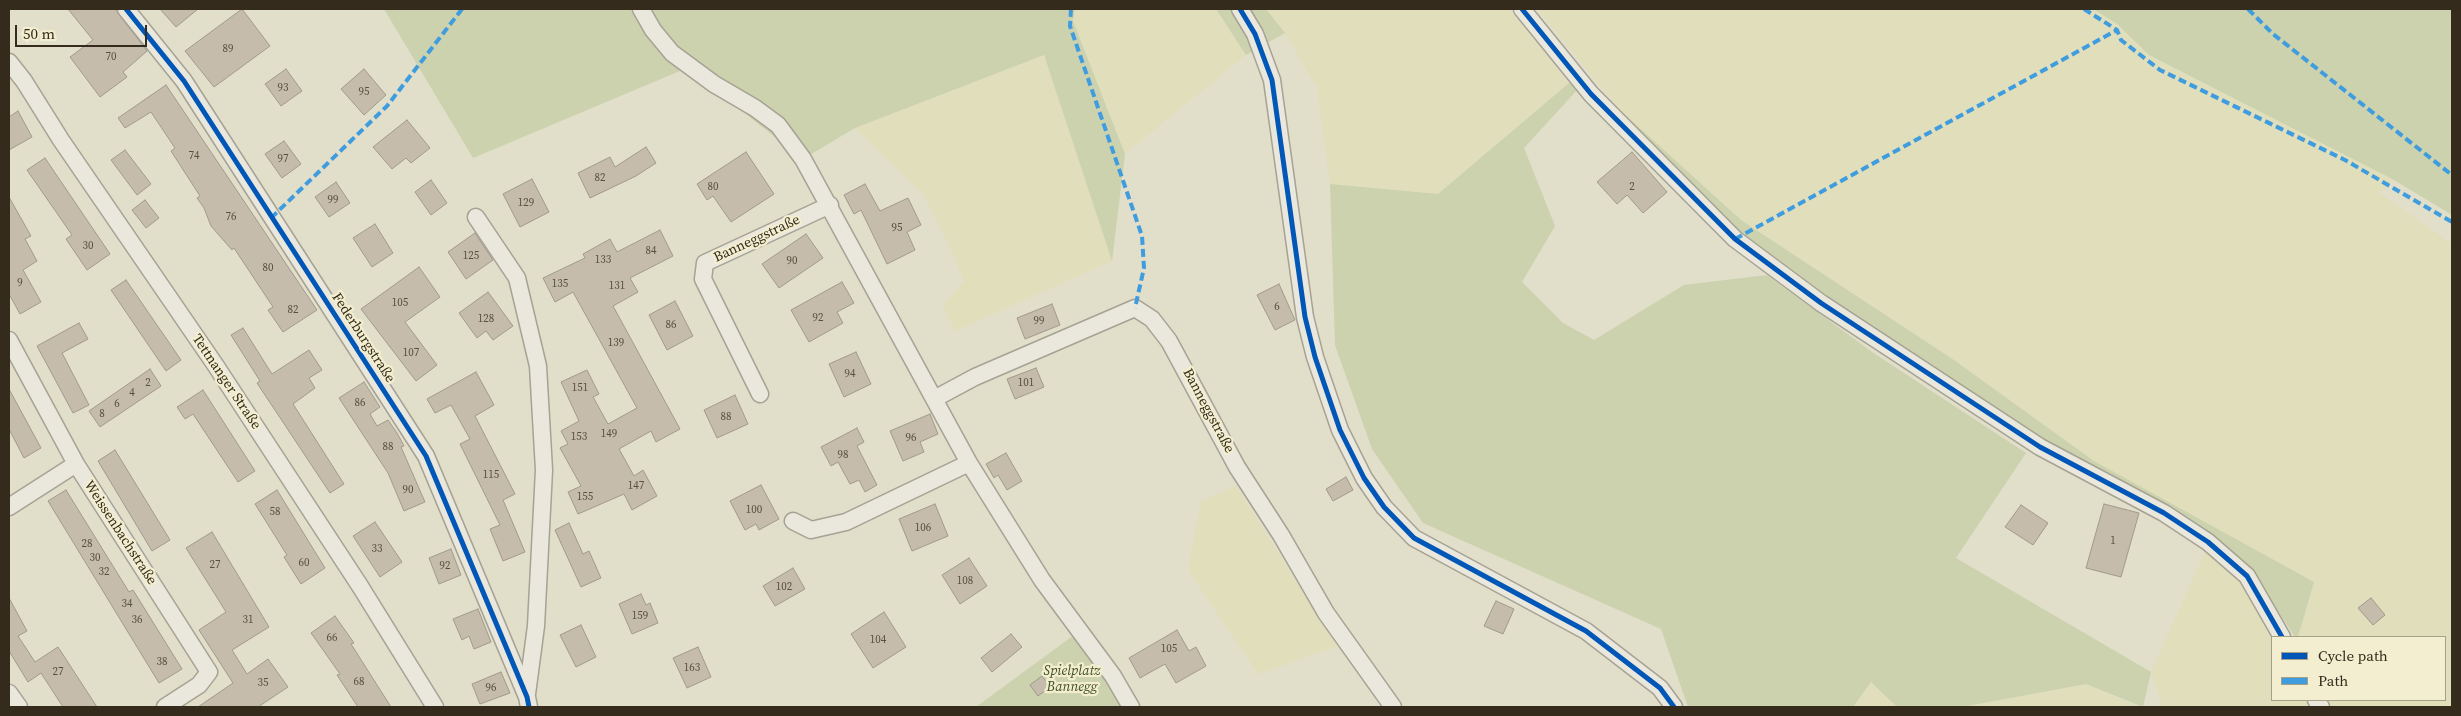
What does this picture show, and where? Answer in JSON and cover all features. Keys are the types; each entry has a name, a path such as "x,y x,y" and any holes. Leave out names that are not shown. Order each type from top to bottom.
{"street":[{"name":"Federburgstraße","path":"126,9 184,81 426,456 528,702"},
{"path":"641,9 653,30 672,53 714,84 755,108 778,125 804,159 969,463 1042,580 1113,676 1131,707"},
{"path":"1240,9 1255,34 1272,80 1305,317 1315,357 1340,430 1364,478 1384,507 1414,538 1529,598 1586,631 1660,688 1674,707"},
{"path":"1522,9 1591,94 1735,239 1821,303 2040,447 2164,513 2208,542 2247,576 2281,636"},
{"name":"Tettnanger Straße","path":"9,62 24,81 216,366 360,586 436,707"},
{"name":"Banneggstraße","path":"760,394 703,279 706,263 830,205"},
{"name":"Federburgstraße","path":"476,217 517,278 538,366 544,470 536,626 528,702"},
{"name":"Banneggstraße","path":"934,399 975,377 1135,308 1152,319 1169,340 1237,467 1281,535 1326,613 1393,707"},
{"name":"Weissenbachstraße","path":"9,340 76,464 209,672 199,685 165,707"},
{"path":"793,521 811,530 846,522 969,463"},
{"path":"9,507 76,464"},
{"path":"9,693 19,707"}],"shaded area":[{"path":"1075,9 1216,9 1246,55 1125,154 1073,21"},
{"path":"1266,9 1509,9 1569,83 1438,195 1330,184 1317,88 1285,33"},
{"path":"1537,9 2093,9 2116,23 2149,55 2394,180 2380,193 2452,244 2452,707 2321,707 2317,701 2446,701 2446,636 2298,636 2311,596 2094,461 1954,360 1741,220 1620,110"},
{"path":"1044,55 1112,261 955,331 943,306 964,281 949,245 923,193 854,128"},
{"path":"1236,486 1337,646 1258,674 1188,570 1201,501"},
{"path":"2205,552 2247,588 2272,636 2271,701 2307,701 2310,707 2163,707 2151,672"},
{"path":"1871,682 1897,707 1853,707"},
{"path":"2086,684 2139,707 1962,707 1966,706"}],"green space":[{"path":"384,9 1075,9 1073,21 1125,154 1112,261 1044,55 855,128 803,159 687,68 473,158"},
{"path":"1216,9 1266,9 1285,33 1246,55"},
{"path":"2093,9 2452,9 2452,215 2394,180 2149,55 2116,23"},
{"path":"1569,83 1578,89 1524,148 1555,226 1522,282 1563,323 1594,340 1684,285 1767,275 1872,352 2026,453 1956,558 2151,672 2143,707 2086,684 1962,707 1897,707 1871,682 1853,707 1688,707 1661,629 1423,523 1372,449 1335,345 1330,184 1438,194"},
{"path":"1620,110 1741,220 1954,360 2094,461 2314,582 2298,636 2294,636 2270,599 2237,558 2029,437 1813,290 1745,238"},
{"name":"Spielplatz Bannegg","path":"1074,635 1102,672 1121,707 976,707"}],"building":[{"path":"68,9 115,9 147,51 123,72 127,77 100,97 70,57 93,40"},
{"path":"160,9 198,9 176,27"},
{"path":"242,9 270,46 214,87 185,51"},
{"path":"286,69 302,91 281,106 265,84"},
{"path":"364,69 386,95 364,115 341,89"},
{"path":"166,85 317,310 283,332 268,310 273,307 234,248 232,250 211,226 204,208 197,198 200,196 171,151 175,148 151,112 125,128 118,118"},
{"path":"18,111 32,137 9,150 9,117"},
{"path":"407,120 430,148 411,163 406,158 392,169 373,147"},
{"path":"284,141 301,164 282,178 265,154"},
{"path":"646,147 656,163 636,176 590,198 578,173 610,157 615,167"},
{"path":"125,150 151,184 137,195 111,160"},
{"path":"746,152 774,194 731,222 713,196 707,200 697,184"},
{"path":"1632,152 1667,192 1643,213 1627,195 1617,204 1597,182"},
{"path":"45,158 110,254 87,270 66,239 72,235 27,170"},
{"path":"532,179 549,212 520,227 503,194"},
{"path":"431,180 447,203 431,215 415,192"},
{"path":"336,182 350,203 329,217 315,197"},
{"path":"865,184 880,211 908,198 921,225 907,232 915,250 887,264 861,210 854,214 844,195"},
{"path":"9,197 31,236 25,239 37,261 23,270 41,302 20,314 9,294"},
{"path":"145,200 159,218 146,228 132,210"},
{"path":"375,224 393,253 372,267 353,238"},
{"path":"660,230 673,256 630,278 638,292 613,306 680,429 656,442 651,431 619,449 634,476 643,470 657,496 632,510 624,494 578,514 568,492 581,486 560,448 568,444 561,431 579,421 561,382 587,370 599,394 593,397 608,424 637,408 573,292 555,302 543,278 585,258 583,254 610,239 617,252"},
{"path":"475,233 493,260 466,279 448,252"},
{"path":"806,234 823,258 779,288 762,264"},
{"path":"419,267 440,297 405,322 437,365 416,381 361,309"},
{"path":"126,280 181,360 166,371 111,290"},
{"path":"842,282 854,303 837,312 843,323 809,342 791,310"},
{"path":"1279,284 1295,320 1275,330 1257,295"},
{"path":"488,292 513,326 493,340 486,331 477,338 459,313"},
{"path":"675,301 693,336 667,350 649,315"},
{"path":"1052,304 1060,325 1025,339 1017,318"},
{"path":"79,323 88,339 62,353 89,405 73,413 37,346"},
{"path":"243,328 272,374 309,350 322,370 309,378 315,388 293,404 344,484 330,493 257,383 260,381 231,335"},
{"path":"856,352 871,384 844,397 829,364"},
{"path":"1036,368 1044,387 1015,399 1007,379"},
{"path":"150,369 161,386 100,427 89,411"},
{"path":"476,372 494,405 475,416 515,494 503,500 525,552 503,561 490,529 500,525 460,444 470,439 451,405 435,413 427,399"},
{"path":"364,382 380,407 370,414 377,426 388,420 397,433 404,446 401,447 425,502 404,511 388,473 339,398"},
{"path":"9,389 41,448 24,458 9,429"},
{"path":"203,390 255,471 238,482 193,414 185,419 177,407"},
{"path":"735,395 748,424 717,438 704,410"},
{"path":"930,414 938,434 920,442 924,452 903,461 890,431"},
{"path":"857,428 864,442 857,446 877,485 865,492 859,480 850,484 838,462 831,466 821,447"},
{"path":"115,450 170,540 152,551 98,461"},
{"path":"1006,453 1022,481 1007,490 998,475 994,478 986,464"},
{"path":"1346,477 1353,490 1333,501 1326,489"},
{"path":"761,485 779,519 759,530 756,524 745,530 730,501"},
{"path":"66,490 129,592 133,590 182,669 159,683 48,501"},
{"path":"277,490 325,568 301,584 284,557 287,555 255,504"},
{"path":"935,504 948,536 912,551 899,519"},
{"path":"2104,504 2139,513 2121,577 2086,568"},
{"path":"2021,505 2048,523 2033,545 2005,527"},
{"path":"375,522 402,562 380,577 353,536"},
{"path":"569,523 583,554 589,551 601,578 581,587 555,530"},
{"path":"212,532 269,627 232,650 247,674 268,659 288,687 258,707 198,707 233,683 199,630 226,612 186,548"},
{"path":"451,549 461,575 439,584 429,558"},
{"path":"969,558 987,586 960,604 942,575"},
{"path":"793,568 805,589 775,606 763,586"},
{"path":"641,594 646,605 650,603 658,623 632,634 619,604"},
{"path":"9,598 27,631 18,636 35,662 58,647 97,707 63,707 41,673 28,682 9,651"},
{"path":"2371,598 2385,615 2373,625 2358,608"},
{"path":"1496,601 1514,609 1503,634 1484,626"},
{"path":"478,609 491,642 474,649 469,636 462,640 453,619"},
{"path":"884,612 906,647 873,668 851,634"},
{"path":"335,616 354,643 351,644 391,707 358,707 337,675 340,674 311,633"},
{"path":"581,625 596,657 576,667 560,635"},
{"path":"1177,630 1189,651 1196,647 1206,666 1176,683 1165,664 1140,678 1129,658"},
{"path":"1011,634 1022,647 992,672 981,658"},
{"path":"698,647 711,677 687,688 673,658"},
{"path":"501,672 510,693 480,704 472,684"},
{"path":"1042,676 1050,687 1038,696 1030,685"}],"marked path":[{"path":"271,218 387,106 462,9"},
{"path":"1071,9 1070,26 1142,236 1144,268 1135,308"},
{"path":"2084,9 2117,30 2121,40 2160,70 2345,160 2452,222"},
{"path":"2248,9 2273,34 2452,175"},
{"path":"1735,239 2117,30"}],"cycle path":[{"path":"126,9 184,81 426,456 527,697 529,707"},
{"path":"1240,9 1255,34 1272,80 1305,317 1315,357 1340,430 1364,478 1384,507 1414,538 1586,631 1660,688 1674,707"},
{"path":"1522,9 1591,94 1735,239 1821,303 2040,447 2164,513 2208,542 2247,576 2281,636"}]}
